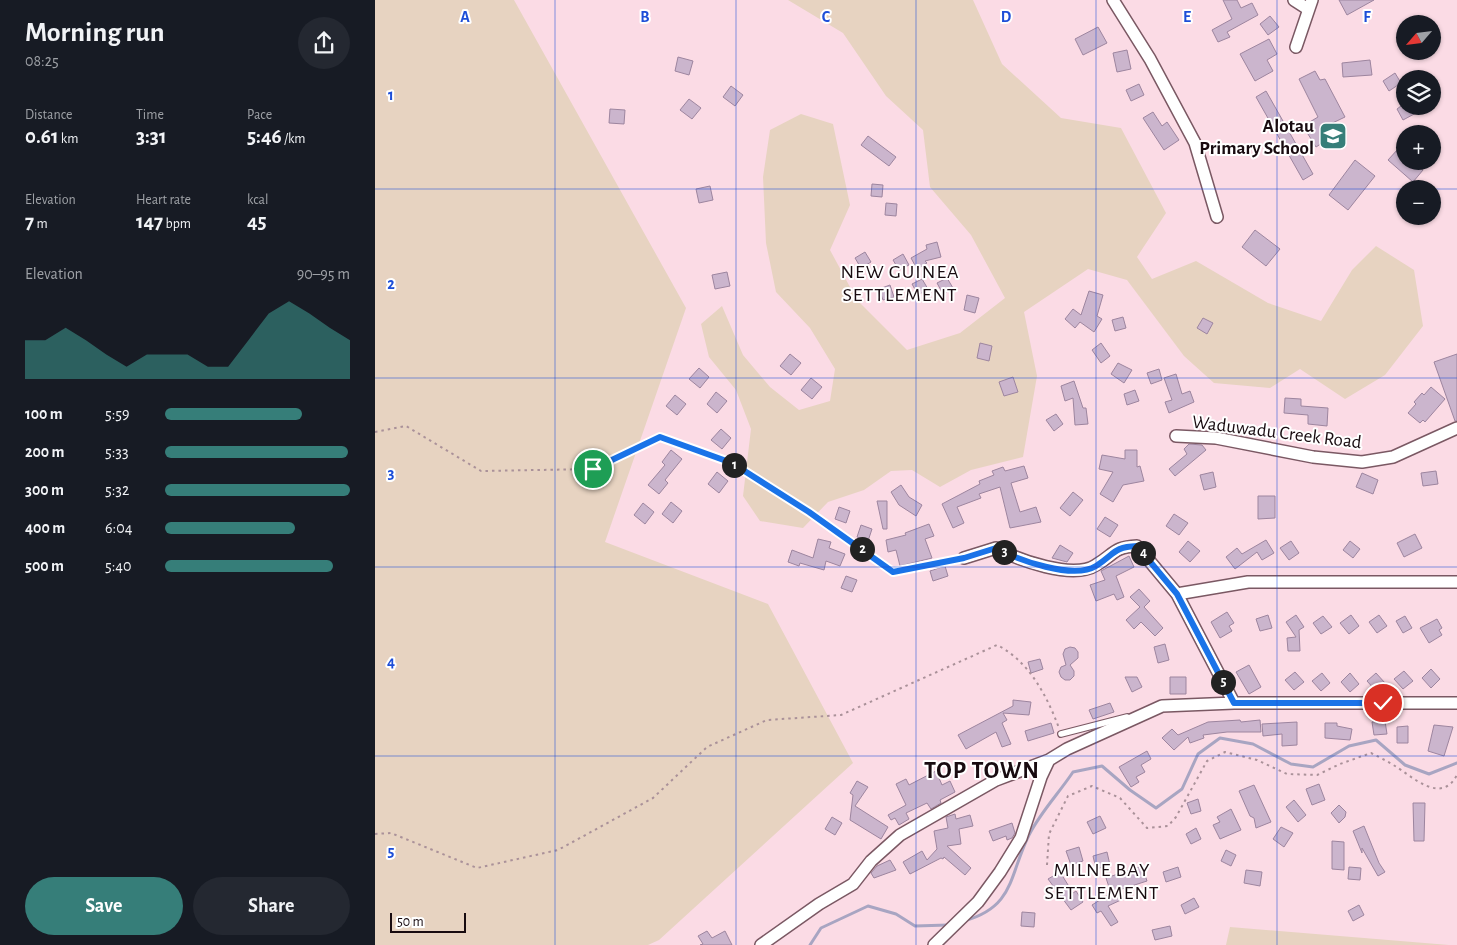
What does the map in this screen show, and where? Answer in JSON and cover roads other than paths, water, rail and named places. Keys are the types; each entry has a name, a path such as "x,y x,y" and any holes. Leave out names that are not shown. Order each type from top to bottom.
{"street":[{"path":"1113,0 1149,59 1195,142 1217,216"},
{"path":"1294,0 1310,5 1296,47"},
{"name":"Waduwadu Creek Road","path":"1176,436 1216,438 1313,457 1362,462 1393,457 1457,428"},
{"path":"964,558 996,548 1019,560 1069,571 1095,567 1120,547 1137,546 1177,594 1234,703"},
{"path":"1177,594 1248,582 1457,582"},
{"path":"761,945 819,904 853,884 871,861 900,835 996,780 1049,760 1067,748 1162,706 1234,703 1457,702"},
{"path":"934,945 978,902 1000,872 1021,838 1041,777 1049,760"}],"lane":[{"path":"1061,734 1162,706"}],"waterway":[{"path":"964,921 981,915 1002,898 1033,827 1073,772 1102,766 1130,790 1156,808 1182,789 1198,754 1220,738 1253,744 1291,764 1313,767 1349,746 1376,740 1405,765 1429,774 1457,763"},
{"path":"810,945 821,928 868,906 896,914 915,926 948,925"}],"place":[{"name":"Alotau Primary School","path":"1333,136"}],"district":[{"name":"NEW GUINEA SETTLEMENT","path":"900,282"},
{"name":"TOP TOWN","path":"982,770"},
{"name":"MILNE BAY SETTLEMENT","path":"1102,880"}]}
